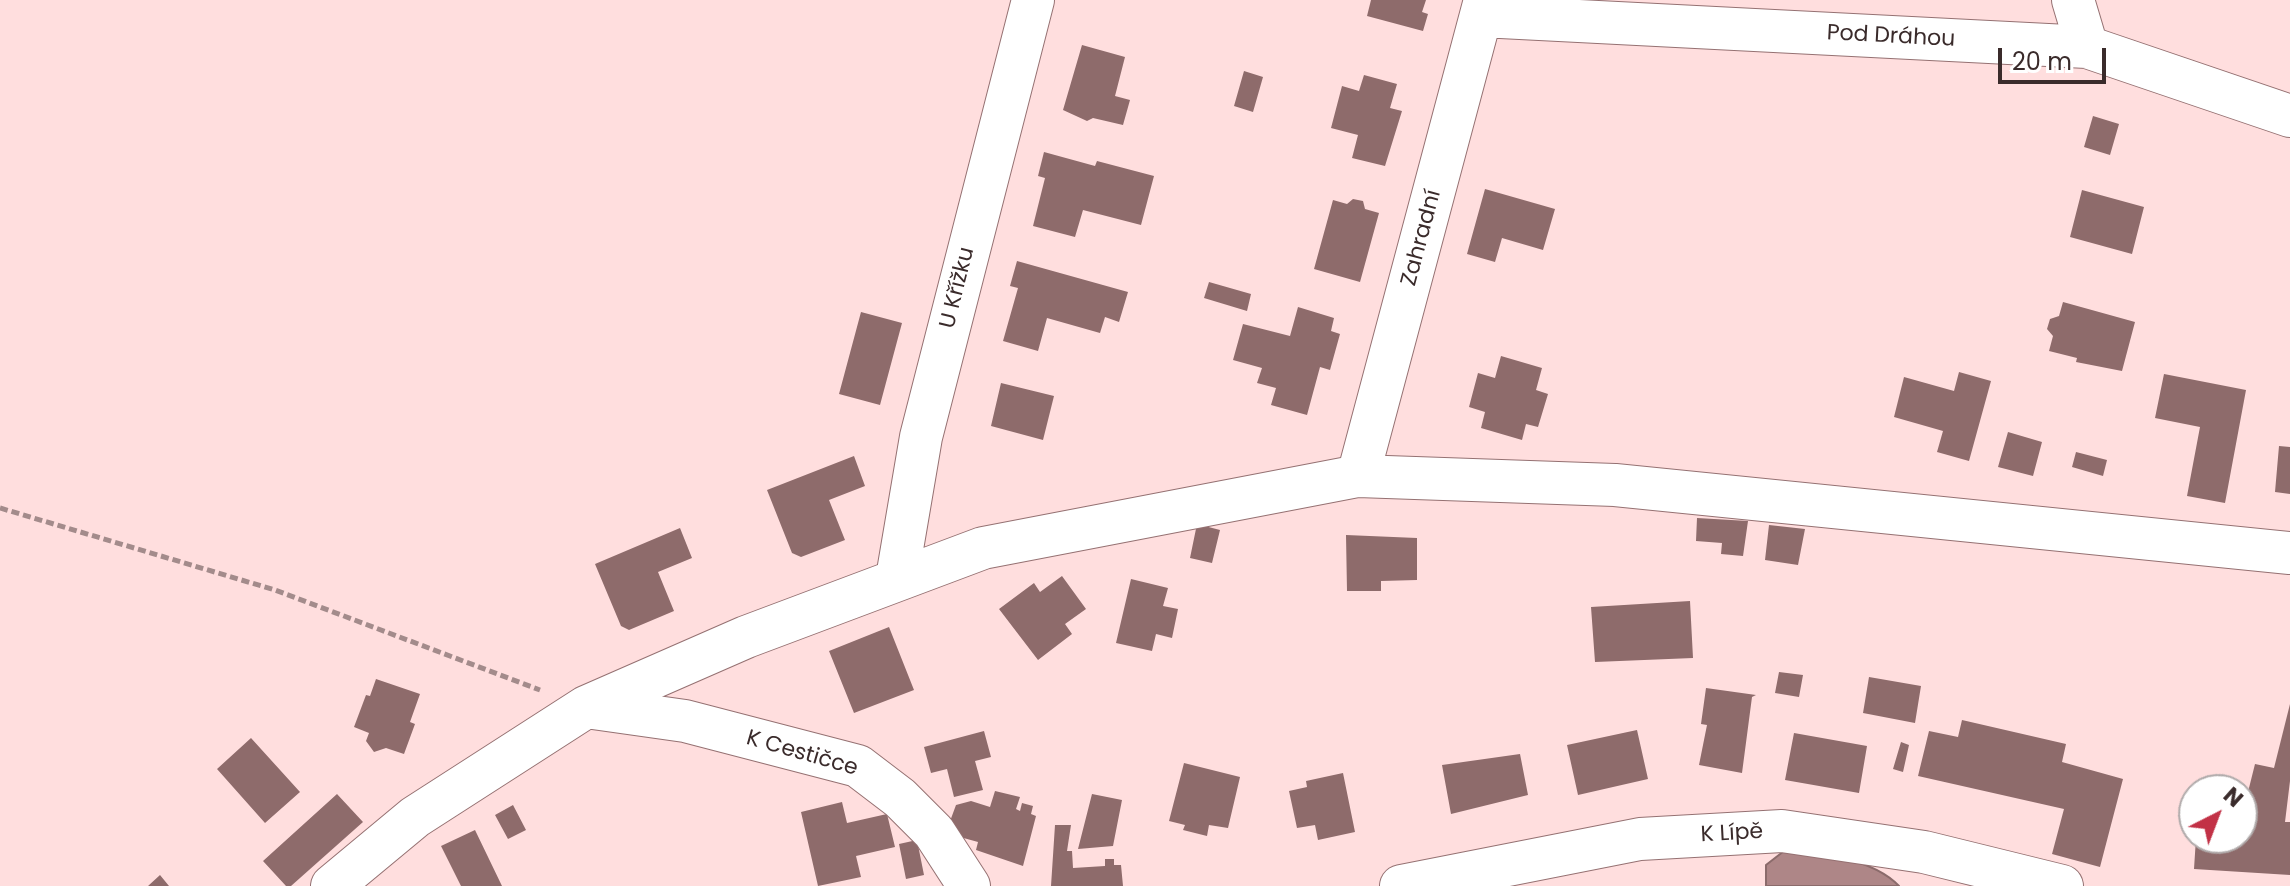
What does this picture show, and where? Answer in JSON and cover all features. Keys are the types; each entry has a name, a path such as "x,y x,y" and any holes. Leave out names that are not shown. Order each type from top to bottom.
{"street":[{"name":"U Křížku","path":"897,578 921,437 1033,0"},
{"path":"2073,0 2087,47"},
{"name":"Pod Dráhou","path":"1483,8 2087,47 2290,116"},
{"name":"Zahradní","path":"1358,476 1483,8"},
{"path":"332,886 415,817 586,707 746,637 983,548 1358,476 1615,485 2290,553"},
{"name":"K Cestičce","path":"586,707 685,721 858,766 900,798 934,832 969,886"},
{"name":"K Lípě","path":"1401,886 1640,839 1782,831 1924,852 2062,886"}],"path":[{"path":"0,508 275,590 586,707"}],"shaded area":[{"path":"1784,851 1860,863 1875,869 1899,886 1766,886 1766,865"}],"building":[{"path":"1371,0 1426,0 1422,12 1428,14 1423,31 1367,16"},
{"path":"1082,45 1125,57 1115,96 1130,100 1123,125 1093,118 1087,121 1063,110"},
{"path":"1244,71 1263,77 1253,112 1234,106"},
{"path":"1364,75 1397,84 1390,108 1402,111 1385,166 1352,158 1358,135 1331,128 1342,86 1359,91"},
{"path":"2093,116 2119,124 2110,155 2084,147"},
{"path":"1044,152 1095,166 1097,161 1154,176 1141,225 1083,210 1075,237 1033,226 1045,178 1038,176"},
{"path":"1485,189 1555,209 1543,250 1502,238 1495,262 1467,254"},
{"path":"2082,190 2144,207 2132,254 2070,237"},
{"path":"1353,199 1363,201 1365,209 1379,213 1360,282 1314,269 1333,200 1347,204"},
{"path":"1017,261 1128,292 1119,322 1105,317 1100,333 1047,318 1038,351 1003,341 1018,288 1010,286"},
{"path":"1209,282 1251,294 1247,311 1204,298"},
{"path":"2063,302 2135,322 2122,371 2076,362 2077,358 2049,351 2053,336 2047,329 2050,319 2059,316"},
{"path":"1298,307 1334,318 1331,331 1340,334 1330,370 1320,367 1307,415 1271,405 1276,388 1257,383 1262,368 1233,360 1243,324 1290,336"},
{"path":"861,312 902,323 880,405 839,394"},
{"path":"1501,356 1542,368 1536,390 1548,394 1538,427 1526,424 1522,440 1481,428 1485,412 1469,407 1478,373 1495,378"},
{"path":"1959,372 1991,381 1969,461 1937,452 1943,431 1894,417 1904,377 1954,391"},
{"path":"2164,374 2246,390 2225,503 2187,496 2200,427 2155,418"},
{"path":"1001,383 1054,396 1043,440 991,426"},
{"path":"2008,432 2042,442 2033,476 1998,467"},
{"path":"2279,446 2290,447 2290,494 2275,492"},
{"path":"2076,452 2107,460 2103,476 2072,467"},
{"path":"854,456 865,486 829,500 845,540 801,557 792,553 767,490"},
{"path":"1697,518 1748,521 1743,556 1721,554 1722,543 1696,541"},
{"path":"1197,524 1220,530 1212,563 1190,558"},
{"path":"1769,525 1805,529 1798,565 1765,560"},
{"path":"680,528 692,558 658,572 674,611 629,630 621,626 595,564"},
{"path":"1346,535 1417,538 1417,580 1381,581 1381,591 1347,591"},
{"path":"1062,576 1086,609 1065,624 1072,634 1038,660 999,609 1034,583 1040,592"},
{"path":"1131,579 1168,588 1163,606 1178,609 1172,638 1156,634 1152,651 1116,643"},
{"path":"1690,601 1693,658 1595,662 1591,607"},
{"path":"889,627 914,690 854,713 829,651"},
{"path":"1779,672 1803,675 1799,697 1775,693"},
{"path":"1869,677 1921,686 1915,723 1863,713"},
{"path":"376,679 420,694 410,722 415,724 404,754 386,748 374,752 366,741 369,733 354,727 366,695 370,696"},
{"path":"1706,688 1756,695 1752,697 1742,773 1699,765 1707,725 1701,724"},
{"path":"2290,704 2290,781 2285,822 2290,822 2290,875 2194,869 2195,854 2258,854 2258,774 2252,774 2255,764 2274,768"},
{"path":"1962,720 2066,744 2062,762 2123,779 2100,867 2052,854 2064,809 1918,776 1929,731 1958,737"},
{"path":"1637,730 1648,779 1578,795 1567,745"},
{"path":"984,731 991,757 975,761 983,790 954,797 947,769 931,773 924,747"},
{"path":"1794,733 1867,746 1859,793 1785,780"},
{"path":"251,738 300,792 265,823 217,769"},
{"path":"1901,742 1909,745 1903,772 1893,769"},
{"path":"1520,754 1528,795 1451,814 1442,765"},
{"path":"1184,763 1240,777 1228,828 1209,825 1207,836 1183,830 1185,825 1169,821"},
{"path":"1343,773 1355,832 1318,840 1315,825 1297,828 1289,791 1307,787 1306,781"},
{"path":"995,791 1020,797 1016,809 1020,811 1022,803 1033,806 1031,814 1036,816 1023,866 976,850 978,842 960,837 949,824 956,805 971,801 990,807"},
{"path":"337,794 363,822 291,886 286,886 263,861"},
{"path":"1092,794 1122,800 1113,846 1078,849"},
{"path":"842,802 847,823 887,814 895,847 856,856 861,877 818,886 801,812"},
{"path":"513,805 526,830 508,839 495,815"},
{"path":"1055,825 1071,825 1067,851 1072,851 1073,868 1105,866 1105,859 1114,859 1114,865 1121,865 1123,886 1051,886"},
{"path":"475,830 502,886 461,886 441,846"},
{"path":"917,840 924,875 906,879 899,844"},
{"path":"160,875 169,886 148,886"}]}
